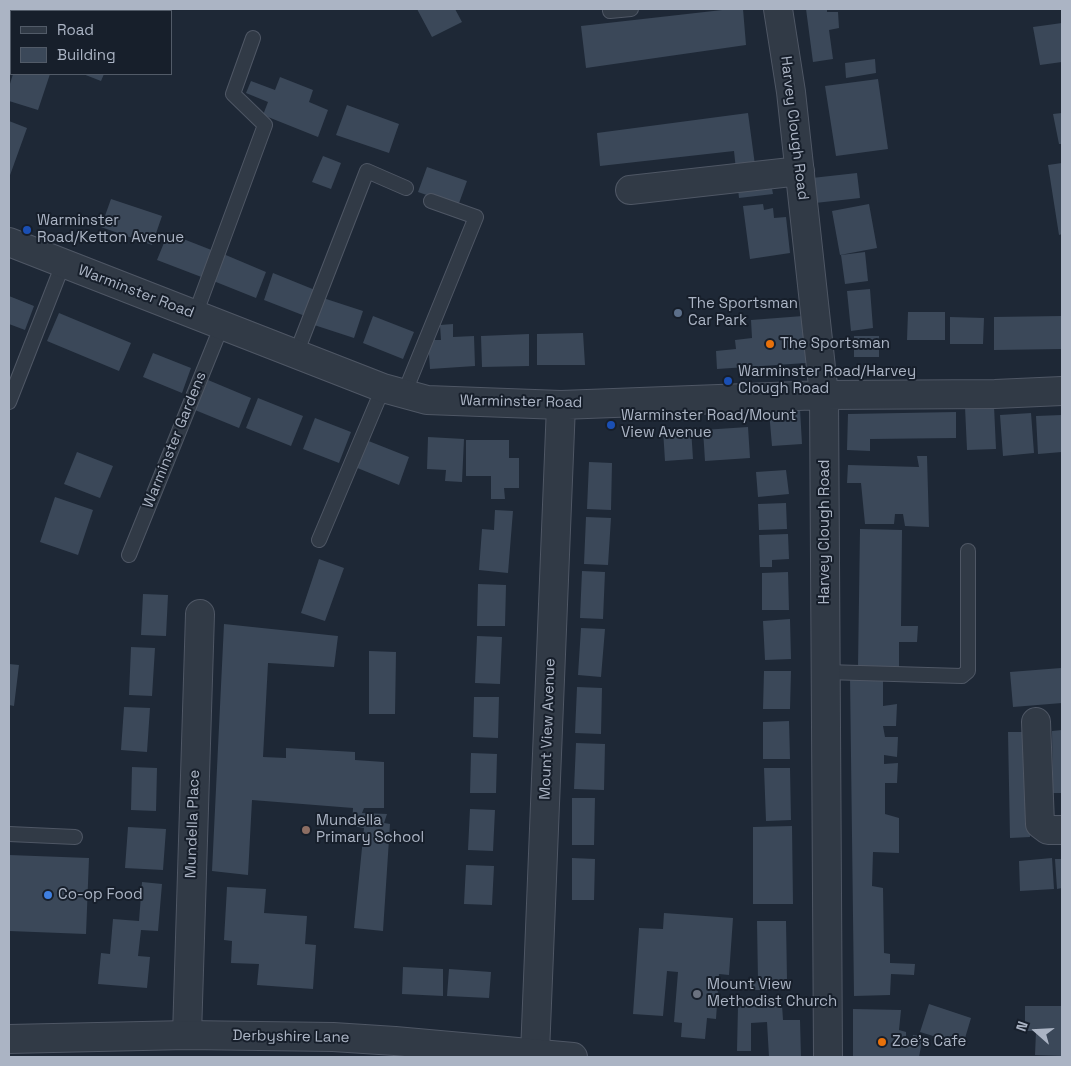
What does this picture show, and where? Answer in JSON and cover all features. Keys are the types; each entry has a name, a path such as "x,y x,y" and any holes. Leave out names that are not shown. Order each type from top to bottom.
{"street":[{"name":"Harvey Clough Road","path":"778,9 791,92 824,395 828,1057"},
{"path":"630,190 800,171"},
{"name":"Warminster Road","path":"11,248 63,264 394,391 427,400 560,405 824,395 995,394 1062,391"},
{"name":"Mount View Avenue","path":"535,1053 560,405"},
{"name":"Mundella Place","path":"187,1035 200,614"},
{"path":"1036,722 1040,824 1048,830 1062,830"},
{"name":"Derbyshire Lane","path":"9,1039 187,1035 333,1037 573,1057"}],"lane":[{"path":"610,11 631,9"},
{"path":"194,315 265,124 233,94 254,38"},
{"path":"296,354 367,171 406,188"},
{"path":"320,540 394,391 476,217 431,201"},
{"path":"9,402 63,264"},
{"name":"Warminster Gardens","path":"129,554 222,325"},
{"path":"826,672 962,676 968,671 968,551"},
{"path":"9,834 75,837"}],"building":[{"path":"417,9 455,9 462,22 432,37"},
{"path":"743,9 746,45 586,68 581,26"},
{"path":"806,9 827,9 827,12 838,12 839,28 829,30 833,59 813,62"},
{"path":"1062,23 1062,62 1040,65 1033,27"},
{"path":"875,59 876,73 846,78 845,63"},
{"path":"13,75 50,75 38,110 9,101 9,87"},
{"path":"86,75 104,75 101,81"},
{"path":"280,77 313,90 309,102 328,110 318,137 263,115 268,102 246,93 251,81 275,90"},
{"path":"878,79 888,149 836,156 825,86"},
{"path":"347,105 399,124 389,153 336,135"},
{"path":"748,113 757,180 770,178 773,194 739,198 734,151 600,166 597,133"},
{"path":"1062,113 1062,144 1059,144 1053,114"},
{"path":"9,121 27,128 9,178"},
{"path":"323,156 341,163 331,189 312,182"},
{"path":"1062,163 1062,234 1059,235 1048,165"},
{"path":"427,167 467,181 458,206 418,192"},
{"path":"857,173 860,198 815,203 812,178"},
{"path":"111,199 162,216 152,245 101,227"},
{"path":"763,204 764,210 773,208 774,218 786,217 790,253 750,259 743,206"},
{"path":"869,204 877,248 840,255 832,211"},
{"path":"168,233 214,251 204,278 157,260"},
{"path":"865,252 868,281 845,284 841,255"},
{"path":"221,253 266,272 256,298 211,280"},
{"path":"273,273 315,290 305,316 264,300"},
{"path":"870,289 873,328 851,331 847,291"},
{"path":"9,296 34,306 25,330 9,324"},
{"path":"317,296 363,311 354,338 308,323"},
{"path":"908,312 945,312 945,340 907,340"},
{"path":"59,313 131,343 119,371 47,341"},
{"path":"373,316 414,332 403,359 363,343"},
{"name":"The Sportsman","path":"803,316 806,363 717,369 716,351 736,349 735,340 752,338 751,320"},
{"path":"1062,316 1062,349 994,350 994,317"},
{"path":"950,317 984,318 983,344 950,344"},
{"path":"453,324 453,337 474,336 475,366 430,369 428,340 441,340 440,325"},
{"path":"583,333 585,365 537,365 537,334"},
{"path":"529,334 529,366 482,367 481,336"},
{"path":"854,336 879,336 879,357 854,357"},
{"path":"153,353 191,368 182,393 143,377"},
{"path":"208,380 251,398 239,428 195,410"},
{"path":"258,398 303,416 291,446 246,428"},
{"path":"994,406 996,449 967,450 965,407"},
{"path":"800,409 802,444 772,446 769,411"},
{"path":"956,412 956,438 870,439 870,451 847,450 848,414"},
{"path":"1031,413 1034,453 1003,456 1000,415"},
{"path":"1062,415 1062,452 1038,454 1036,416"},
{"path":"315,418 351,432 339,463 303,449"},
{"path":"748,427 750,458 705,461 703,430"},
{"path":"691,428 693,459 665,461 663,430"},
{"path":"428,437 464,439 462,482 445,481 446,470 427,469"},
{"path":"366,440 409,457 399,485 355,467"},
{"path":"466,440 509,440 509,458 519,458 519,488 504,488 505,499 491,499 491,476 466,476"},
{"path":"77,452 113,466 100,498 64,484"},
{"path":"917,456 927,456 929,527 905,526 903,514 895,514 894,524 865,524 861,483 847,483 848,465 919,467"},
{"path":"589,462 612,463 611,510 587,509"},
{"path":"786,470 789,494 758,497 756,472"},
{"path":"55,497 93,510 78,555 40,542"},
{"path":"786,503 787,529 759,530 758,504"},
{"path":"495,510 513,511 508,573 479,570 482,529 494,530"},
{"path":"586,517 611,518 608,565 584,564"},
{"path":"860,529 902,530 901,626 918,626 917,642 899,642 899,667 858,667"},
{"path":"788,534 789,559 772,560 772,567 760,567 759,535"},
{"path":"319,559 344,568 325,621 301,613"},
{"path":"582,571 605,572 603,619 580,618"},
{"path":"788,572 789,610 762,610 762,573"},
{"path":"478,584 506,585 505,626 477,626"},
{"path":"143,594 168,595 166,636 141,635"},
{"path":"790,619 791,659 765,660 763,621"},
{"path":"224,624 338,636 334,667 268,663 263,757 286,758 286,748 355,752 355,760 384,762 384,808 364,808 362,813 387,814 384,823 390,824 383,931 354,928 364,828 352,826 353,808 252,800 248,875 212,871"},
{"path":"581,628 605,629 601,677 578,675"},
{"path":"477,636 502,637 500,684 475,683"},
{"path":"131,647 155,648 152,696 129,695"},
{"path":"369,651 396,652 395,714 369,714"},
{"path":"9,664 19,665 14,706 9,705"},
{"path":"1061,668 1062,703 1013,707 1010,672"},
{"path":"764,671 791,671 790,709 763,709"},
{"path":"883,675 883,706 897,704 896,726 883,726 885,737 898,737 897,757 884,755 884,764 898,763 897,783 885,783 885,814 899,818 899,853 873,852 872,886 883,888 884,953 890,954 890,963 915,964 914,975 891,974 890,995 854,996 850,676"},
{"path":"577,687 602,688 601,734 575,733"},
{"path":"474,697 499,697 498,738 473,737"},
{"path":"124,707 150,708 147,752 121,750"},
{"path":"789,721 790,759 763,759 763,722"},
{"path":"1062,730 1062,793 1053,793 1052,731"},
{"path":"1008,732 1028,732 1030,837 1010,838"},
{"path":"576,743 605,744 604,790 574,789"},
{"path":"471,753 497,754 496,793 470,793"},
{"path":"132,767 157,768 156,811 131,810"},
{"path":"764,768 790,768 791,820 766,821"},
{"path":"572,798 595,798 594,845 572,845"},
{"path":"470,809 495,810 493,851 468,850"},
{"path":"792,826 793,904 753,904 753,827"},
{"path":"128,827 166,829 163,870 125,868"},
{"name":"Co-op Food","path":"9,855 89,858 86,934 9,931"},
{"path":"572,858 595,859 594,900 572,900"},
{"path":"1052,858 1054,889 1020,891 1019,861"},
{"path":"1055,859 1062,859 1062,888 1057,889"},
{"path":"466,865 494,866 492,905 464,904"},
{"path":"142,882 162,884 158,931 141,930 138,956 150,957 147,988 98,984 101,953 110,954 113,919 139,921"},
{"path":"227,887 266,889 264,913 307,916 305,944 316,945 313,989 257,985 259,964 231,963 232,941 224,940"},
{"name":"Mount View Methodist Church","path":"664,913 733,918 729,975 719,974 716,1019 707,1018 705,1039 681,1037 682,1023 674,1022 678,972 667,971 663,1016 633,1014 639,928 663,929"},
{"path":"757,921 786,921 787,980 768,980 768,990 749,990 749,981 758,981"},
{"path":"403,967 443,969 443,996 402,994"},
{"path":"449,969 491,972 489,998 447,996"},
{"path":"929,1004 971,1018 963,1045 920,1032"},
{"path":"782,1005 783,1020 800,1020 801,1057 769,1057 767,1022 751,1023 751,1051 737,1051 738,1006"},
{"path":"1025,1006 1062,1006 1062,1056 1035,1055 1036,1031 1025,1031"},
{"path":"853,1009 901,1010 899,1030 906,1032 906,1038 912,1040 913,1035 923,1036 919,1057 853,1057"}],"place":[{"name":"Warminster Road/Ketton Avenue","path":"27,230"},
{"name":"The Sportsman Car Park","path":"678,313"},
{"name":"The Sportsman","path":"770,344"},
{"name":"Warminster Road/Harvey Clough Road","path":"728,381"},
{"name":"Warminster Road/Mount View Avenue","path":"611,425"},
{"name":"Mundella Primary School","path":"306,830"},
{"name":"Co-op Food","path":"48,895"},
{"name":"Mount View Methodist Church","path":"697,994"},
{"name":"Zoe's Cafe","path":"882,1042"}]}
